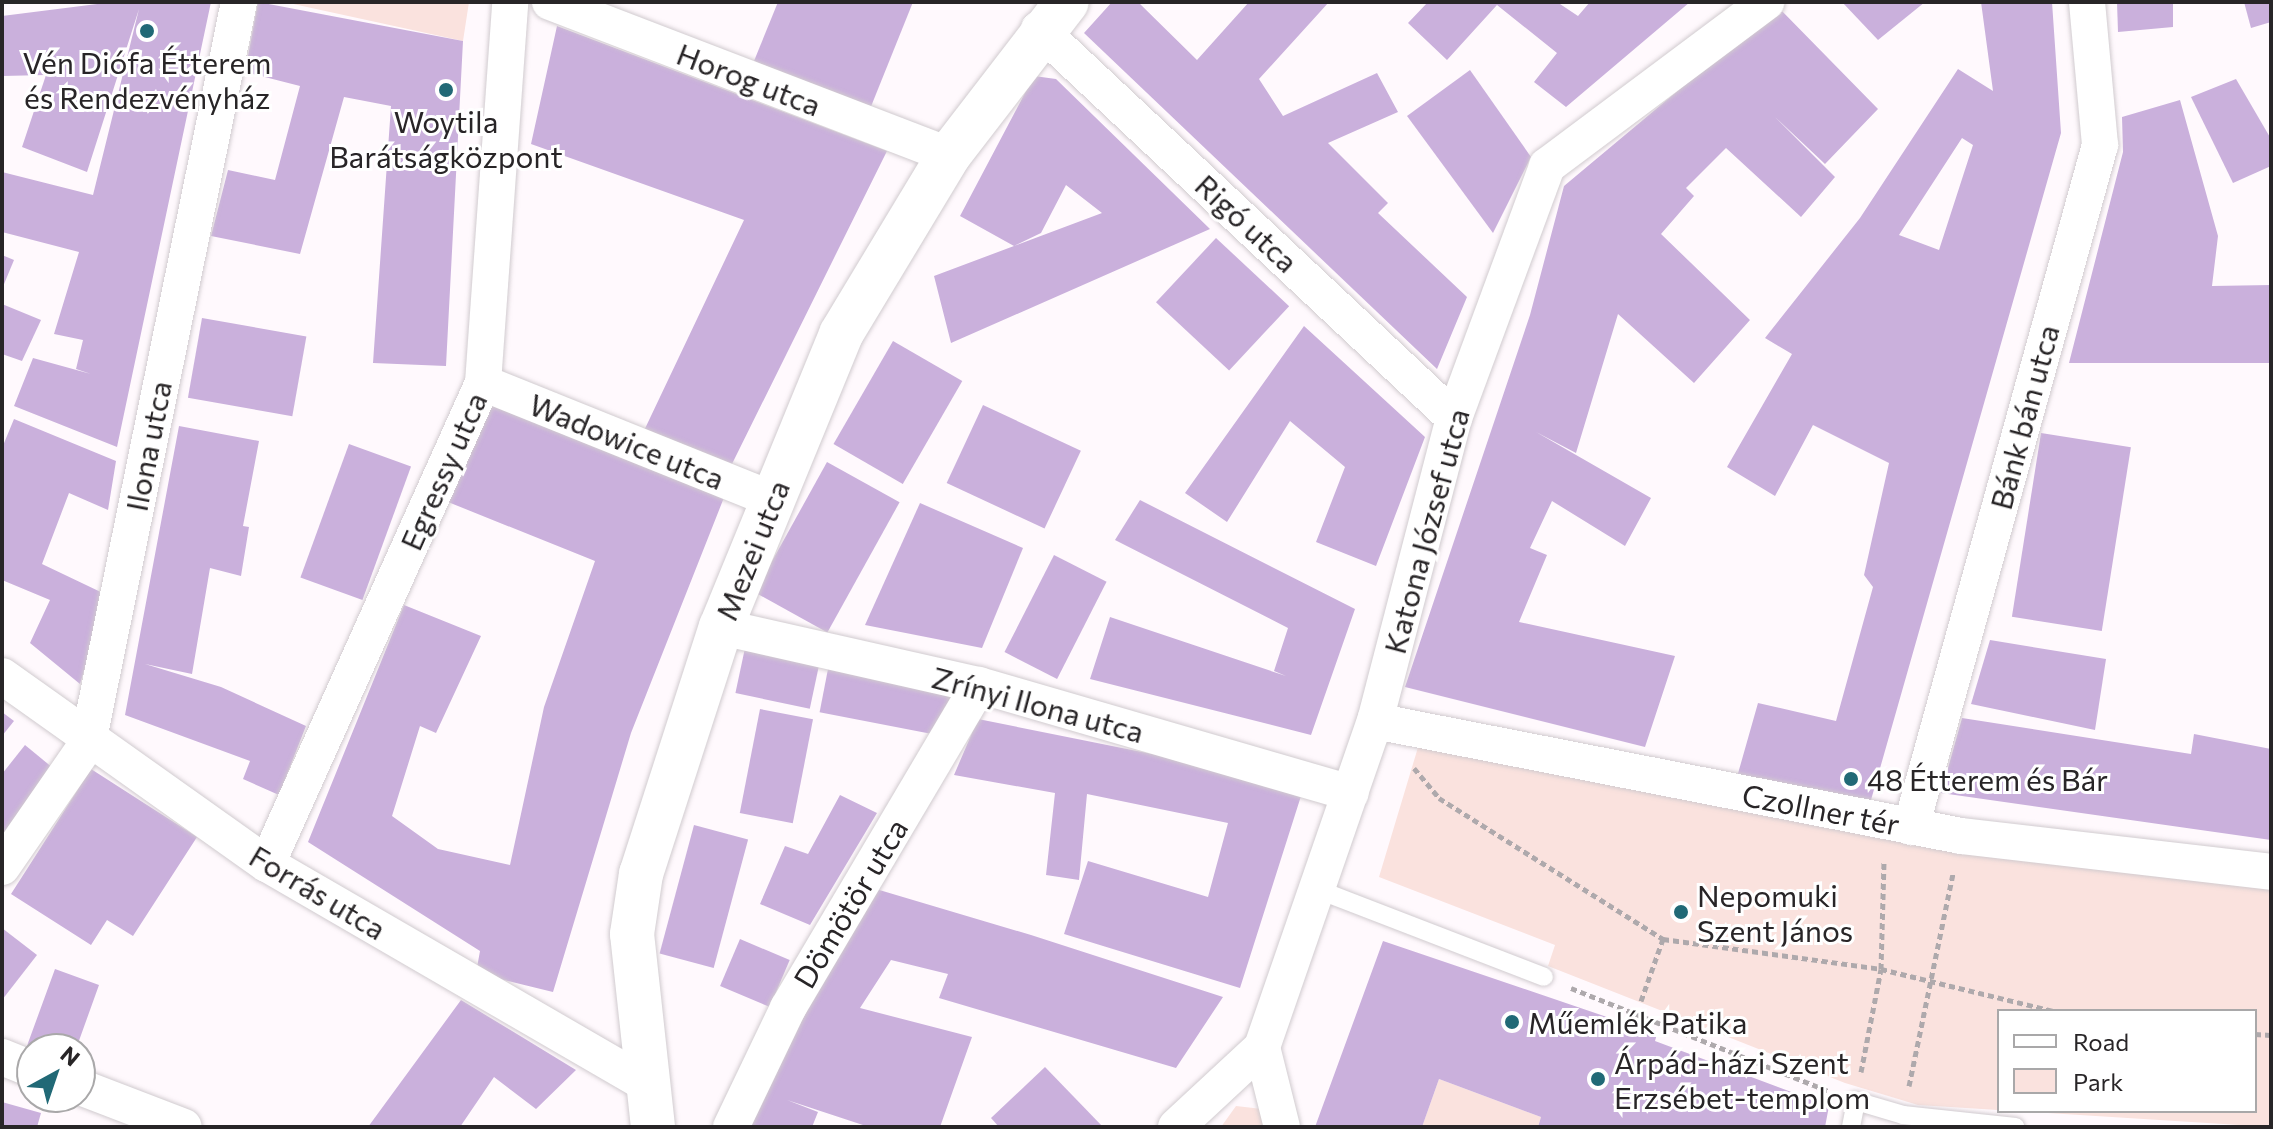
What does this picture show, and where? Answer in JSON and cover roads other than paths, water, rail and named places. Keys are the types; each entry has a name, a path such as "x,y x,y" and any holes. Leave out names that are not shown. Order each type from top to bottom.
{"street":[{"name":"Ilona utca","path":"2,867 88,743 239,2"},
{"name":"Egressy utca","path":"267,864 483,383 510,2"},
{"name":"Horog utca","path":"550,2 949,155"},
{"name":"Katona József utca","path":"1176,1127 1262,1047 1319,890 1375,721 1454,418 1547,166 1766,2"},
{"name":"Bánk bán utca","path":"1898,825 2100,145 2087,2"},
{"name":"Mezei utca","path":"653,1127 632,934 639,889 721,627 841,334 949,155 1053,15"},
{"name":"Rigó utca","path":"1053,15 1454,418"},
{"name":"Wadowice utca","path":"483,383 771,499"},
{"name":"Zrínyi Ilona utca","path":"721,627 979,685 1351,793"},
{"name":"Forrás utca","path":"2,676 88,743 267,864 648,1085"},
{"name":"Dömötör utca","path":"731,1127 788,1008 979,685"},
{"name":"Czollner tér","path":"1375,721 1961,836 2271,872"},
{"path":"1262,1047 1282,1127"},
{"path":"96,1093 184,1127"}],"lane":[{"path":"1319,890 1544,977"},
{"path":"1851,1127 1856,1101 1903,1115 2015,1127"}],"place":[{"name":"Vén Diófa Étterem és Rendezvényház","path":"147,31"},
{"name":"Woytila Barátságközpont","path":"446,90"},
{"name":"48 Étterem és Bár","path":"1851,779"},
{"name":"Nepomuki Szent János","path":"1681,912"},
{"name":"Műemlék Patika","path":"1512,1022"},
{"name":"Árpád-házi Szent Erzsébet-templom","path":"1598,1079"}]}
